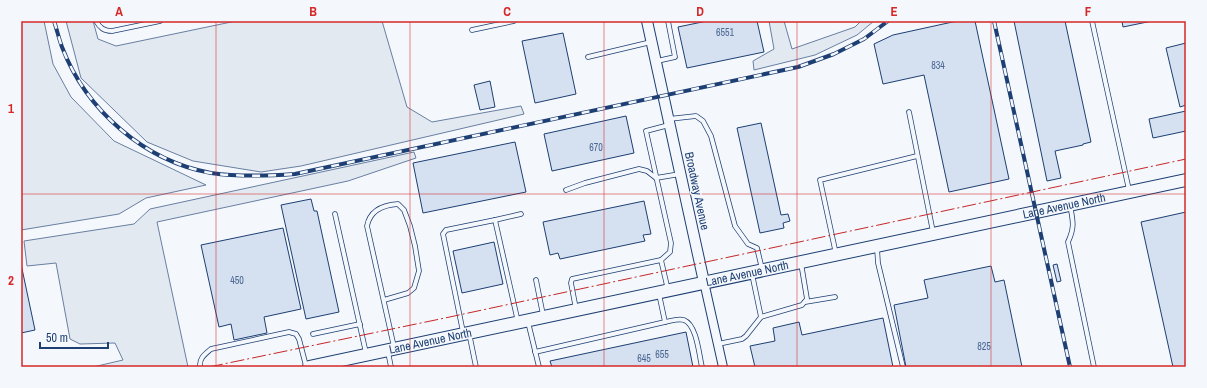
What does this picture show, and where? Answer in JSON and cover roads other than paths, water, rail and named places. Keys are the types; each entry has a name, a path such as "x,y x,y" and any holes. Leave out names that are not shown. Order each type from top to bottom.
{"main road":[{"name":"Lane Avenue North","path":"308,367 1186,180"}],"street":[{"name":"Broadway Avenue","path":"647,21 723,367"}],"lane":[{"path":"96,21 100,28 106,31 160,21"},
{"path":"472,30 514,21"},
{"path":"656,61 675,57 668,21"},
{"path":"1092,21 1130,192"},
{"path":"588,57 652,42"},
{"path":"909,112 933,234"},
{"path":"576,310 571,283 572,279 661,260 670,252 671,243 646,131 669,122 696,116 703,121 711,136 735,226 748,244 757,248 757,271 761,317"},
{"path":"836,254 820,180 917,156"},
{"path":"566,190 585,183 639,169 647,171 656,178 680,174"},
{"path":"384,300 408,293 414,288 420,271 416,246 410,226 404,210 398,204 379,209 369,217 367,226 384,300 391,350 391,367"},
{"path":"1070,205 1074,224 1068,242 1094,367"},
{"path":"335,214 367,355"},
{"path":"476,367 466,334 444,234 446,230 521,214"},
{"path":"495,220 523,321 539,367"},
{"path":"877,246 878,263 904,367"},
{"path":"661,260 665,322"},
{"path":"801,262 807,299 805,302"},
{"path":"536,280 543,317"},
{"path":"718,344 742,339 761,317 802,305 805,302 835,297"},
{"path":"535,352 677,319 686,321 694,328 702,367"},
{"path":"313,334 360,324"},
{"path":"200,367 200,361 204,354 211,349 289,332 296,334 299,339 308,367"}],"railway":[{"path":"54,21 62,47 86,92 120,129 163,157 186,167 211,173 253,176 295,174 798,67 834,54 864,39 888,21"},
{"path":"994,21 1070,367"}]}
